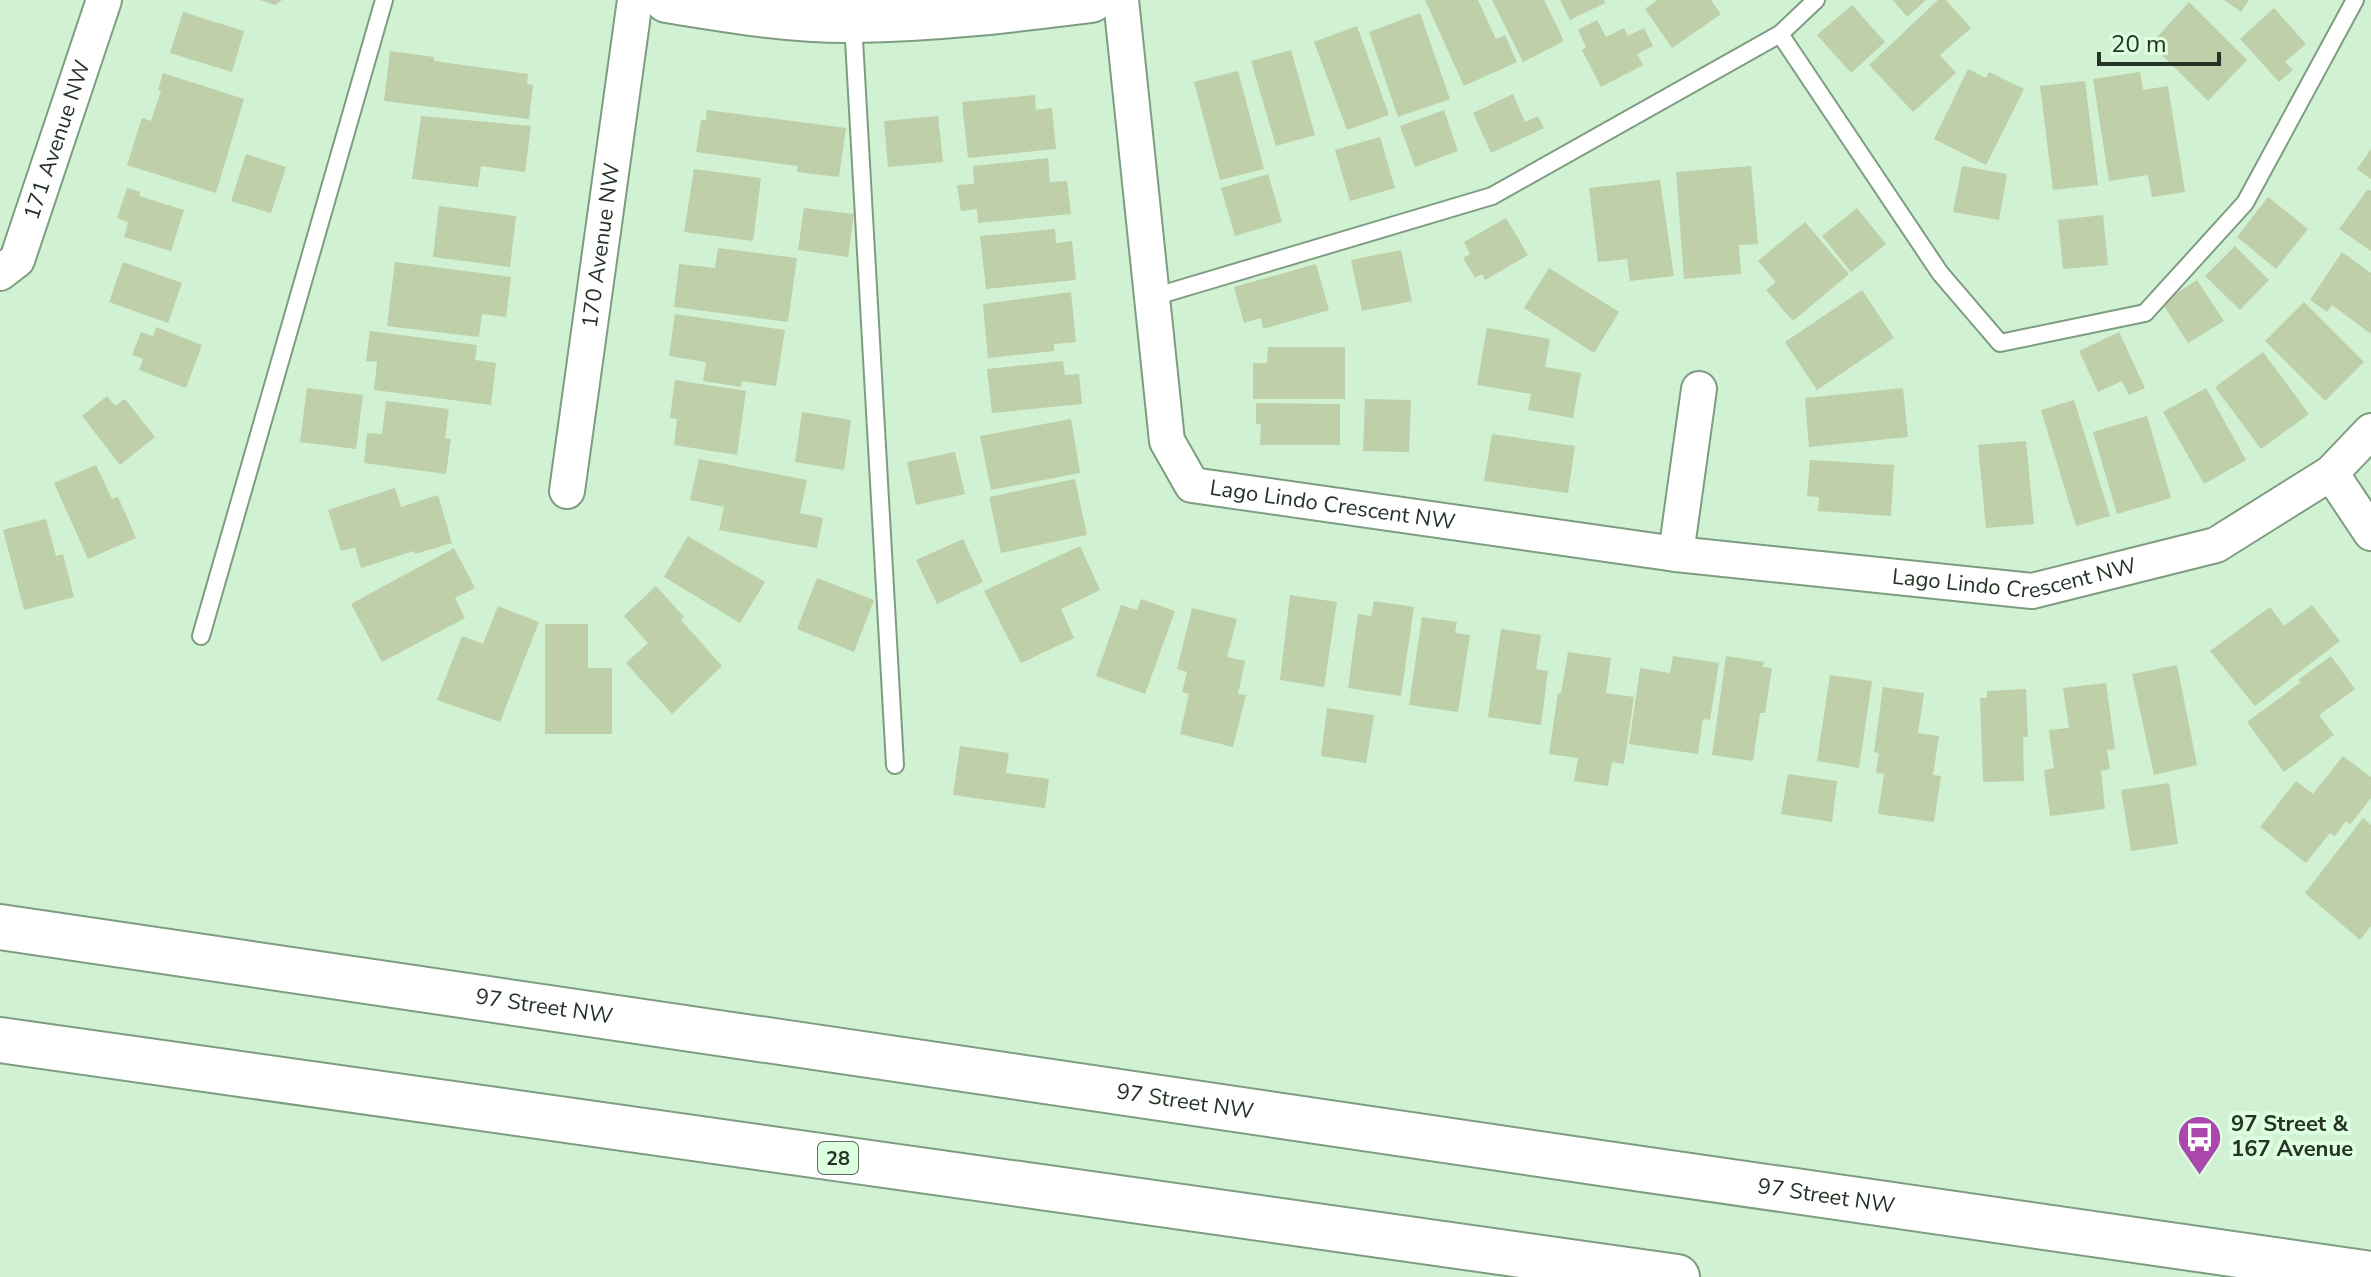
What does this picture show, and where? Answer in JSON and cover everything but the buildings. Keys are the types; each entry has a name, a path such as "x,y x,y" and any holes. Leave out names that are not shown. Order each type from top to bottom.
{"main road":[{"path":"667,0 763,15 853,20 983,13 1091,0"},
{"name":"97 Street NW","path":"0,927 684,1025 1845,1200 2371,1274"},
{"name":"28","path":"0,1040 1677,1277"}],"street":[{"name":"171 Avenue NW","path":"0,273 17,260 104,0"},
{"name":"170 Avenue NW","path":"567,491 635,0"},
{"name":"Lago Lindo Crescent NW","path":"1121,0 1167,441 1192,485 1676,554 2032,591 2216,545 2331,473 2371,431"},
{"path":"1676,554 1699,389"},
{"path":"2331,473 2371,533"}],"lane":[{"path":"201,636 384,0"},
{"path":"1153,297 1492,196 1780,34 1816,0"},
{"path":"1780,34 1940,273 2000,343 2145,313 2245,203 2355,0"},
{"path":"853,20 895,765"}],"place":[{"name":"97 Street & 167 Avenue","path":"2200,1176"}]}
